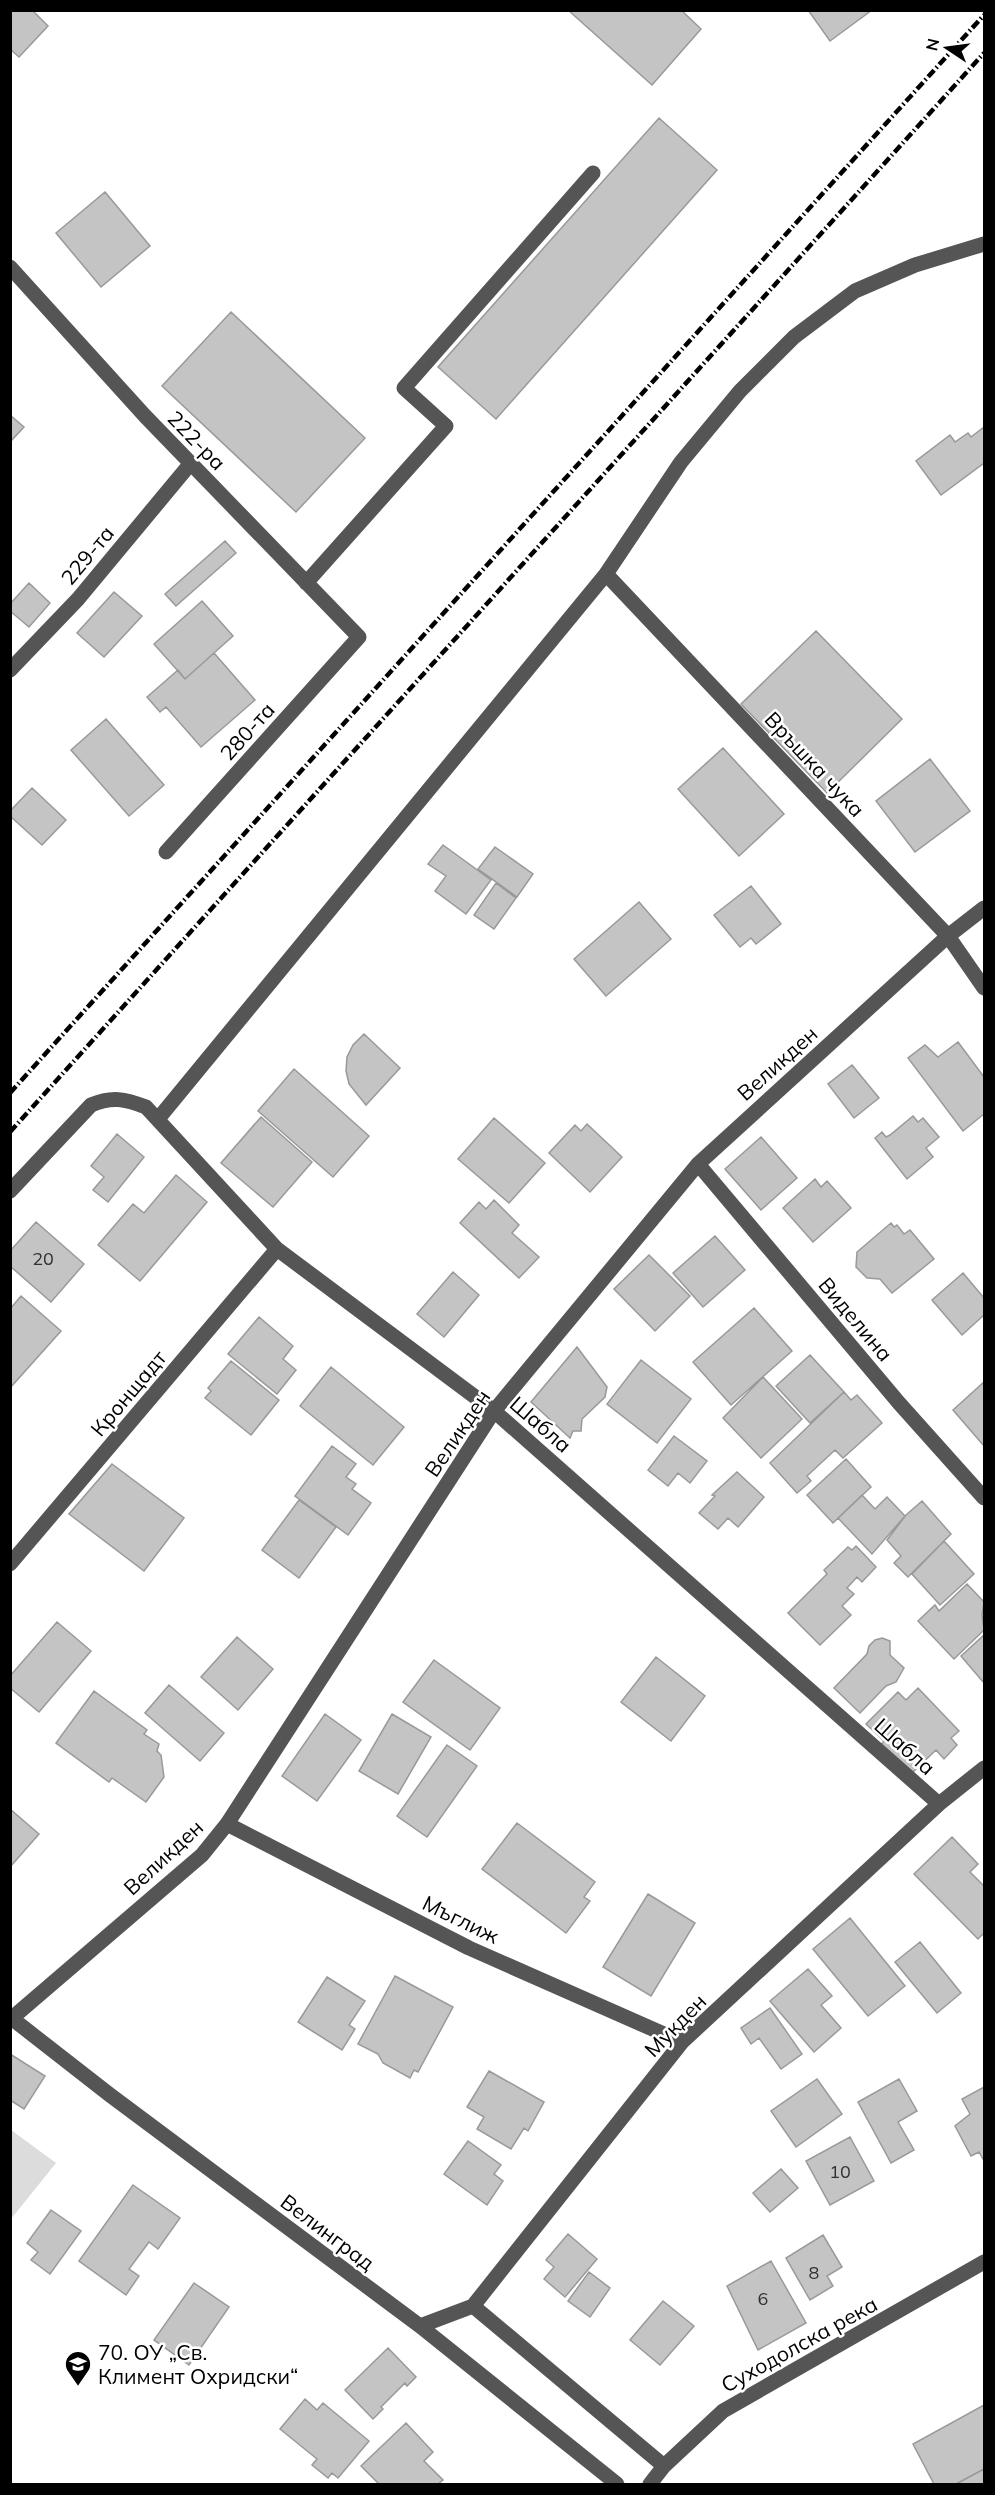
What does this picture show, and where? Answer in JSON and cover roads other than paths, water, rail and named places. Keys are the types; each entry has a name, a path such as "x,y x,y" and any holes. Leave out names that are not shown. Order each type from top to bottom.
{"street":[{"path":"306,583 446,426 404,388 593,173"},
{"path":"158,1119 606,574 681,462 740,391 794,337 855,291 915,265 984,244"},
{"name":"222-ра","path":"10,267 191,463 358,637"},
{"name":"229-та","path":"10,670 78,599 191,463"},
{"name":"Връшка чука","path":"606,574 948,936 984,988"},
{"name":"280-та","path":"166,852 358,637"},
{"name":"Великден","path":"11,2018 202,1855 227,1824 494,1411 698,1164 948,936 984,908"},
{"name":"Шабла","path":"10,1191 91,1105 106,1098 124,1099 146,1107 277,1249 494,1411 939,1804"},
{"name":"Виделина","path":"698,1164 899,1402 984,1498"},
{"name":"Кронщадт","path":"10,1564 277,1249"},
{"name":"Мукден","path":"472,2306 682,2042 939,1804 984,1768"},
{"name":"Мъглиж","path":"227,1824 469,1948 682,2042"},
{"name":"Велинград","path":"11,2018 110,2096 420,2326 617,2484"},
{"name":"Суходолска река","path":"650,2484 664,2466 723,2411 984,2262"},
{"path":"420,2326 472,2306 664,2466"}],"railway":[{"path":"10,1093 984,15"},
{"path":"10,1132 984,53"}],"place":[{"name":"70. ОУ „Св. Климент Охридски“","path":"78,2387"}]}
